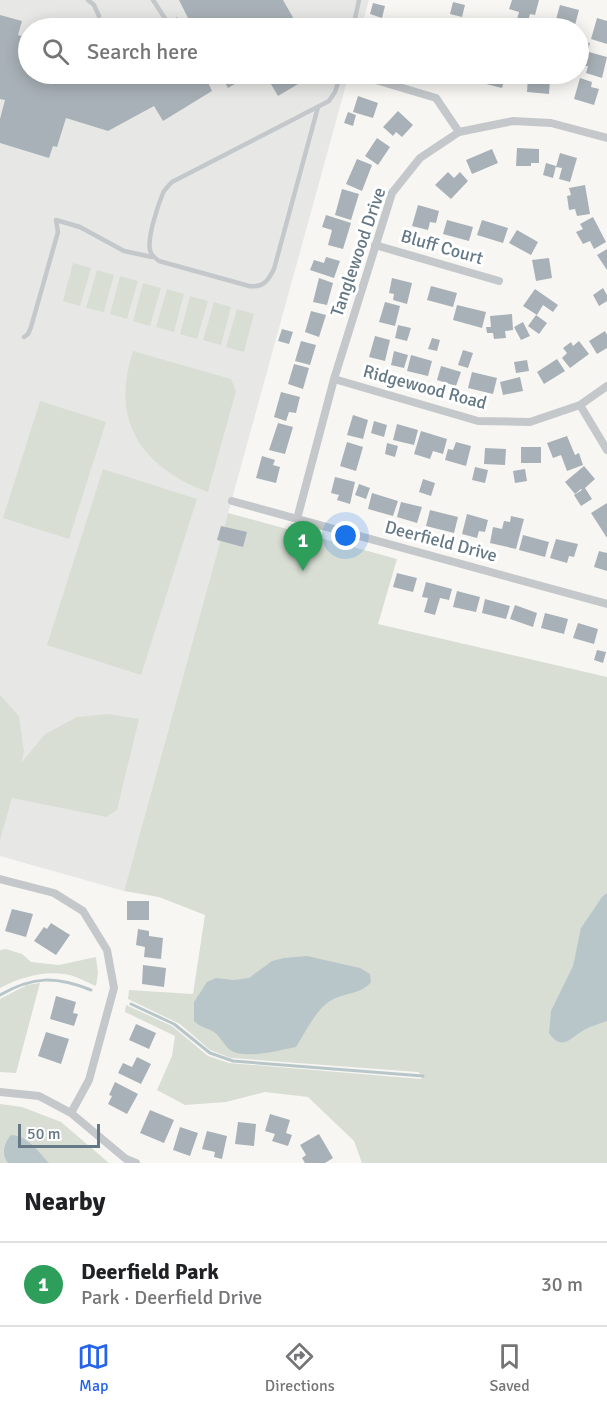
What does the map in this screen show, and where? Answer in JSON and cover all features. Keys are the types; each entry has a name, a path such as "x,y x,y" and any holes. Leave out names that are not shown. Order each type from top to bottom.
{"street":[{"path":"389,84 436,98 459,132"},
{"name":"Tanglewood Drive","path":"297,519 334,379 392,193 420,158 459,132 513,122 550,123 607,138"},
{"name":"Bluff Court","path":"375,245 500,281"},
{"name":"Ridgewood Road","path":"334,379 478,421 530,422 580,405 607,386"},
{"path":"580,405 607,450"},
{"name":"Deerfield Drive","path":"232,501 607,604"},
{"path":"0,879 54,893 82,911 107,950 114,988 89,1080 71,1113"},
{"path":"0,1092 39,1096 71,1113 126,1159 136,1163"}],"lane":[{"path":"88,0 94,5 99,16"},
{"path":"153,0 165,18"},
{"path":"355,18 359,0"},
{"path":"152,257 149,250 150,240 164,190 172,182 329,101 338,84"},
{"path":"24,337 31,327 58,232 56,220 80,227 124,252 152,257 159,261 249,286 257,287 264,284 270,278 276,262 318,107"}],"shaded area":[{"path":"0,0 369,0 364,18 18,18 18,84 346,84 124,891 0,856"},
{"path":"73,263 91,268 80,306 63,301"},
{"path":"97,270 114,275 104,312 86,308"},
{"path":"120,276 138,281 127,319 110,314"},
{"path":"143,283 161,288 150,326 133,321"},
{"path":"167,289 184,294 174,332 156,327"},
{"path":"190,296 208,301 197,339 180,334"},
{"path":"214,302 231,307 221,345 203,340"},
{"path":"237,309 254,314 244,352 226,347"},
{"path":"133,351 231,379 236,391 208,492 159,465 136,438 129,422 126,403 126,379"},
{"path":"40,401 106,422 69,539 3,518"},
{"path":"103,469 197,499 141,675 47,645"},
{"path":"228,513 397,559 378,624 607,677 607,1163 362,1163 354,1141 308,1097 265,1092 226,1102 185,1105 157,1090 172,1056 175,1036 125,1012 126,1005 172,1026 208,1056 229,1063 421,1079 423,1076 418,1072 231,1058 210,1050 180,1024 128,999 129,990 193,994 205,915 159,897 124,891"},
{"path":"0,695 19,716 24,752 21,763 45,734 77,717 108,714 139,719 117,810 106,817 12,798 0,840"},
{"path":"607,893 607,1021 587,1029 566,1042 558,1042 549,1033 551,1011 573,966 581,928"},
{"path":"6,949 22,954 31,962 59,965 96,957 98,973 96,986 72,976 56,973 31,976 0,988 0,950"},
{"path":"307,956 360,968 370,974 371,982 361,990 331,1000 321,1008 296,1047 253,1054 236,1053 230,1050 214,1032 194,1021 194,1002 207,982 216,978 234,980 249,978 272,961"},
{"path":"40,983 16,1073 0,1072 0,999 27,985"},
{"path":"0,1104 22,1107 61,1122 109,1163 0,1163"},
{"path":"11,1135 28,1141 49,1163 8,1163 4,1149"}],"building":[{"path":"179,0 283,0 293,18 188,18"},
{"path":"512,0 539,0 535,15 530,14 529,18 517,18 519,12 509,9"},
{"path":"453,2 465,5 462,17 450,14"},
{"path":"373,3 385,6 382,18 370,14"},
{"path":"560,5 579,10 577,18 556,18"},
{"path":"0,15 18,20 18,84 209,84 212,91 163,121 154,106 108,131 66,118 57,147 53,146 49,158 0,143 0,119 5,100 0,99"},
{"path":"597,18 607,21 607,44 591,39"},
{"path":"589,52 607,57 602,78 589,74"},
{"path":"589,81 592,82 591,87 599,89 594,105 574,99 578,84 589,84"},
{"path":"271,84 298,84 278,96"},
{"path":"486,84 503,84 502,88"},
{"path":"528,84 550,84 549,94 527,92"},
{"path":"358,96 378,103 373,118 353,112"},
{"path":"398,111 413,125 402,137 396,132 393,136 383,127"},
{"path":"348,112 356,115 353,126 344,123"},
{"path":"377,138 390,147 378,165 365,156"},
{"path":"517,148 539,149 539,163 531,163 531,166 516,166"},
{"path":"492,149 498,163 472,174 466,160"},
{"path":"560,153 577,158 570,182 559,179 562,168 556,167"},
{"path":"357,159 372,165 362,191 346,184"},
{"path":"546,163 556,166 553,178 543,175"},
{"path":"448,172 454,178 460,172 468,181 451,199 435,185"},
{"path":"585,185 590,214 577,216 575,209 569,210 567,196 571,195 569,188"},
{"path":"342,189 359,194 351,220 335,215"},
{"path":"418,205 439,211 436,223 430,222 428,230 412,226"},
{"path":"326,215 351,223 343,249 328,245 332,230 322,227"},
{"path":"593,217 606,242 594,249 590,241 583,244 576,232 583,229 580,224"},
{"path":"447,220 473,227 469,241 443,234"},
{"path":"482,220 508,228 503,243 477,235"},
{"path":"517,230 538,242 531,255 509,243"},
{"path":"607,249 607,270 597,255"},
{"path":"326,257 340,261 334,278 310,270 314,260 324,263"},
{"path":"549,258 552,278 536,281 532,260"},
{"path":"319,278 333,283 327,305 313,302"},
{"path":"392,278 412,283 407,304 393,300 394,294 389,293"},
{"path":"431,286 457,293 453,307 427,300"},
{"path":"603,288 607,301 599,306 593,295"},
{"path":"535,289 558,305 553,312 543,305 537,315 523,306"},
{"path":"385,302 400,306 395,326 379,322"},
{"path":"457,305 486,312 482,328 453,320"},
{"path":"311,311 326,315 319,337 305,332"},
{"path":"512,314 513,330 505,331 506,338 494,339 493,333 487,333 486,327 491,327 490,316"},
{"path":"536,315 547,323 539,334 528,326"},
{"path":"523,322 530,336 521,340 514,327"},
{"path":"398,325 411,328 407,341 395,338"},
{"path":"282,329 293,332 289,344 278,341"},
{"path":"605,331 607,348 597,354 589,341"},
{"path":"375,336 390,340 385,361 369,357"},
{"path":"432,338 440,340 437,351 428,349"},
{"path":"301,341 316,345 310,365 295,361"},
{"path":"579,341 589,354 570,368 562,358 567,353 563,348 571,342 573,346"},
{"path":"463,350 473,353 468,368 458,365"},
{"path":"394,351 408,355 404,368 391,365"},
{"path":"411,355 432,361 428,376 407,371"},
{"path":"557,359 565,371 544,384 537,372"},
{"path":"527,360 529,371 516,373 514,362"},
{"path":"294,364 309,368 303,389 288,384"},
{"path":"441,366 461,372 456,386 437,380"},
{"path":"472,372 497,378 493,394 468,388"},
{"path":"520,377 523,391 503,395 500,382"},
{"path":"281,392 300,397 296,413 289,412 286,421 274,417"},
{"path":"353,415 368,420 363,439 347,435"},
{"path":"374,421 387,425 384,437 371,433"},
{"path":"278,423 293,427 285,454 269,450"},
{"path":"397,424 418,430 414,445 393,440"},
{"path":"421,431 447,439 443,454 433,451 430,459 414,454"},
{"path":"567,436 575,455 579,453 583,465 567,471 561,455 553,458 547,443"},
{"path":"347,442 363,447 356,471 340,466"},
{"path":"456,442 471,446 466,466 445,460 448,449 453,450"},
{"path":"387,443 398,446 395,457 385,454"},
{"path":"521,447 541,447 541,463 521,463"},
{"path":"485,448 506,449 505,465 484,464"},
{"path":"262,456 275,460 273,465 280,467 276,483 256,478"},
{"path":"584,466 595,479 585,488 592,499 581,506 574,495 582,490 575,494 565,482"},
{"path":"475,467 488,470 485,483 472,480"},
{"path":"525,469 527,481 515,483 513,471"},
{"path":"335,477 355,482 350,504 337,500 339,495 331,493"},
{"path":"423,479 435,483 431,496 419,492"},
{"path":"359,484 370,488 366,499 355,495"},
{"path":"372,493 398,501 393,516 368,509"},
{"path":"401,502 422,507 417,523 397,517"},
{"path":"607,503 607,538 591,513"},
{"path":"430,510 458,517 454,533 426,526"},
{"path":"467,514 488,520 485,532 479,531 477,538 462,534"},
{"path":"511,516 524,519 516,549 490,543 493,527 502,529 504,521 510,522"},
{"path":"221,526 247,532 243,547 217,540"},
{"path":"523,535 549,542 545,557 519,550"},
{"path":"556,539 578,544 574,557 569,556 567,563 550,558"},
{"path":"599,551 607,553 607,571 594,567"},
{"path":"397,573 417,578 413,592 393,587"},
{"path":"426,582 452,589 449,600 440,598 435,615 424,612 428,598 422,597"},
{"path":"457,591 480,597 476,612 453,607"},
{"path":"485,599 510,606 506,619 482,613"},
{"path":"515,605 537,613 533,627 510,619"},
{"path":"545,613 568,619 564,634 541,628"},
{"path":"578,623 598,629 594,644 573,638"},
{"path":"597,650 606,652 603,663 594,660"},
{"path":"127,901 149,901 149,920 127,920"},
{"path":"12,909 33,914 26,937 5,931"},
{"path":"51,923 70,935 56,955 34,941 44,927 47,929"},
{"path":"138,929 149,931 149,936 163,938 161,959 144,957 145,947 136,945"},
{"path":"143,965 166,968 164,987 142,984"},
{"path":"56,996 76,1002 73,1013 78,1014 74,1026 50,1019"},
{"path":"136,1024 156,1033 149,1049 129,1040"},
{"path":"46,1032 69,1039 61,1064 38,1056"},
{"path":"137,1057 151,1064 141,1084 118,1073 123,1063 132,1067"},
{"path":"115,1082 138,1094 127,1114 108,1104"},
{"path":"150,1110 174,1120 164,1143 140,1133"},
{"path":"270,1114 290,1120 286,1133 292,1135 288,1146 272,1141 275,1134 265,1131"},
{"path":"238,1122 256,1124 254,1146 235,1144"},
{"path":"180,1127 198,1133 190,1156 173,1150"},
{"path":"207,1131 227,1136 222,1159 214,1157 215,1152 202,1149"},
{"path":"319,1134 333,1158 325,1163 305,1163 302,1158 306,1155 300,1145"}],"waterway":[{"path":"0,995 23,984 45,980 67,982 91,990"},
{"path":"131,1004 174,1024 210,1053 233,1061 423,1076"}],"place":[{"name":"Deerfield Park","path":"303,571"}]}
